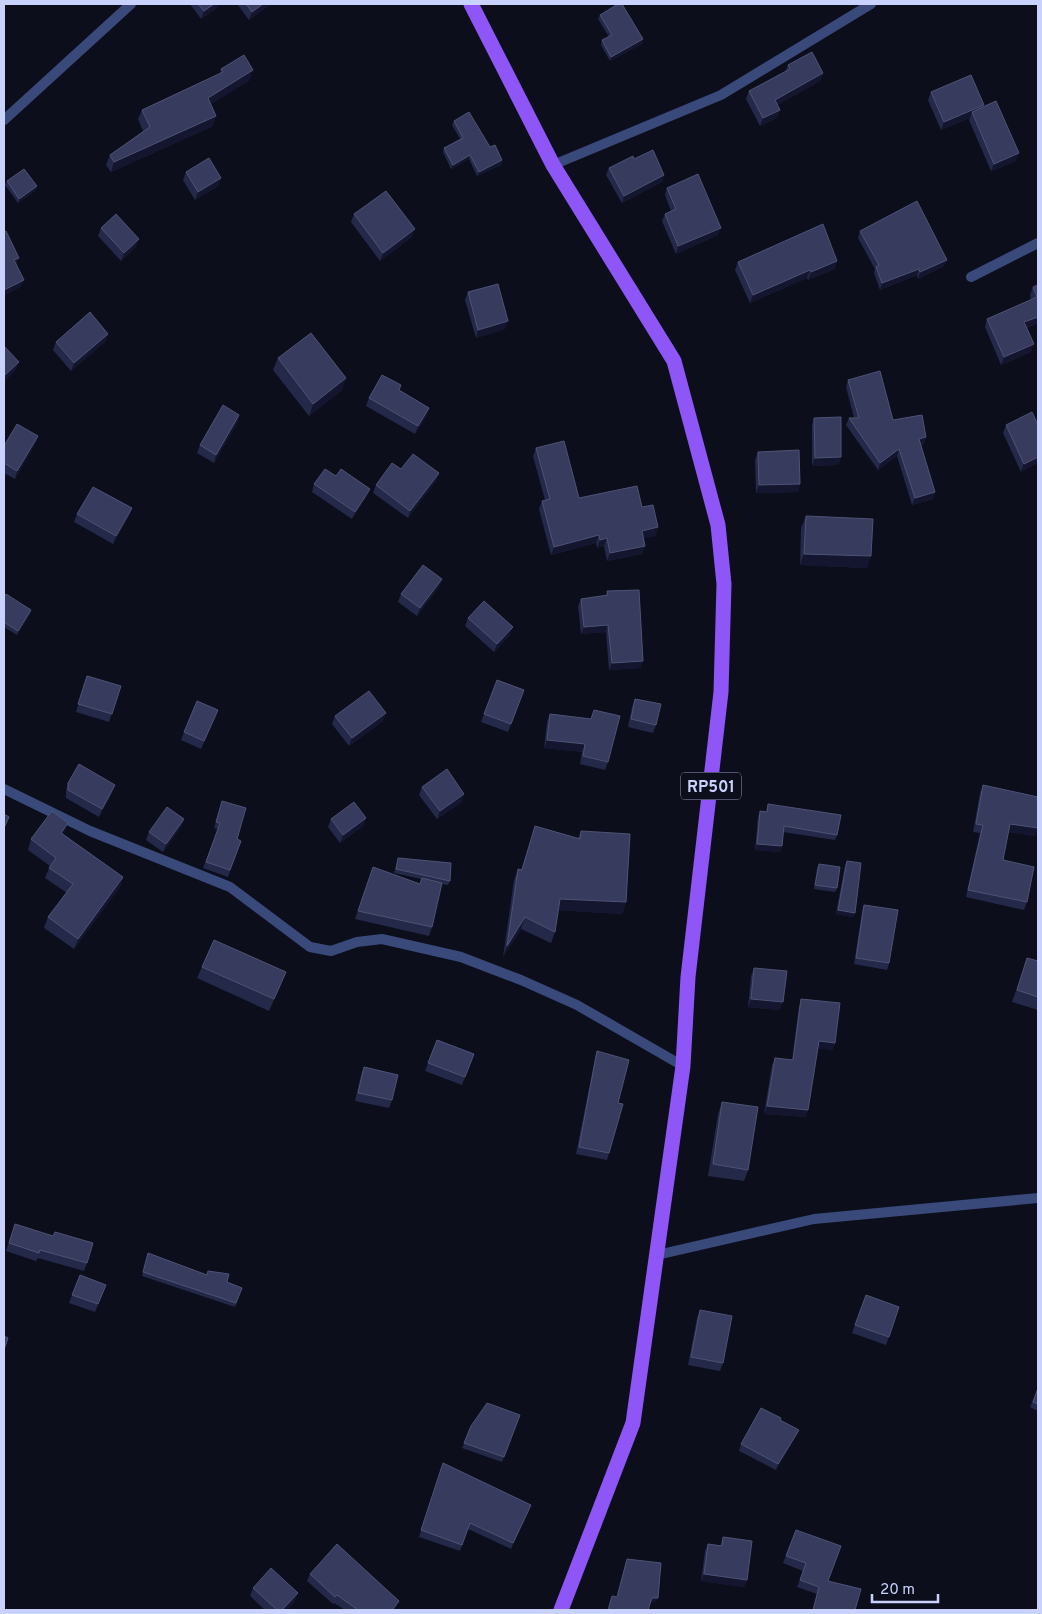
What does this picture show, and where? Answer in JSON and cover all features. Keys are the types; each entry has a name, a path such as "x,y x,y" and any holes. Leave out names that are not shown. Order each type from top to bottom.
{"main road":[{"name":"RP501","path":"471,4 553,164 674,361 718,525 724,584 721,692 688,977 683,1066 634,1423 561,1610"}],"street":[{"path":"4,120 131,4"},
{"path":"553,164 721,95 871,4"},
{"path":"971,277 1038,243"},
{"path":"4,789 90,831 230,887 310,948 331,951 357,942 382,940 462,957 522,980 577,1005 683,1066"},
{"path":"657,1255 814,1219 1038,1198"}],"building":[{"path":"198,4 214,4 204,11"},
{"path":"246,4 263,4 252,12"},
{"path":"618,4 622,4 643,39 611,57 602,40 612,35 600,15"},
{"path":"812,52 823,73 775,100 780,110 763,118 749,91 790,69 788,65"},
{"path":"244,55 253,70 208,98 216,116 114,162 110,155 150,127 142,110 223,72 221,69"},
{"path":"971,75 984,105 944,122 931,92"},
{"path":"996,101 1019,153 994,164 972,112"},
{"path":"469,112 490,147 495,145 502,160 479,172 470,155 453,165 444,148 463,138 454,121"},
{"path":"653,150 664,175 624,196 609,168 633,156 634,159"},
{"path":"209,158 221,178 198,192 186,172"},
{"path":"24,169 37,186 19,199 7,181"},
{"path":"698,174 721,228 678,246 665,214 676,209 667,188"},
{"path":"386,191 415,229 383,253 354,214"},
{"path":"917,201 947,260 920,272 919,269 882,283 876,267 879,265 860,231"},
{"path":"116,214 139,239 124,253 101,228"},
{"path":"823,224 837,261 811,272 810,270 753,295 738,262"},
{"path":"6,231 19,258 14,260 24,280 4,290 4,232"},
{"path":"498,284 508,321 478,330 468,292"},
{"path":"1038,285 1038,317 1024,322 1034,344 1004,357 987,319 1037,297 1033,287"},
{"path":"90,312 108,334 74,363 56,342"},
{"path":"311,333 346,378 313,404 278,358"},
{"path":"4,346 19,362 4,376"},
{"path":"880,371 893,420 922,415 926,437 919,439 935,492 915,498 899,449 880,463 849,418 859,418 848,380"},
{"path":"382,375 401,385 399,390 429,408 418,426 369,398"},
{"path":"223,405 239,415 216,455 200,445"},
{"path":"1032,412 1038,425 1038,457 1024,464 1006,425"},
{"path":"841,417 841,457 815,458 814,418"},
{"path":"17,424 38,436 17,471 4,463 4,446"},
{"path":"564,441 579,498 637,486 642,507 653,505 658,527 642,531 645,546 610,553 607,538 600,540 599,535 554,547 542,501 550,499 536,448"},
{"path":"799,450 800,484 759,485 758,452"},
{"path":"413,454 439,473 410,511 376,485 392,463 401,469"},
{"path":"325,469 336,476 341,469 370,489 355,512 314,484"},
{"path":"93,487 132,508 116,536 77,514"},
{"path":"806,516 873,519 871,556 804,554"},
{"path":"423,565 442,579 420,608 401,594"},
{"path":"639,590 643,661 612,663 608,625 584,627 581,599 608,595 607,591"},
{"path":"6,594 31,610 18,631 4,622 4,598"},
{"path":"484,601 513,627 497,644 468,618"},
{"path":"87,676 121,686 112,714 78,704"},
{"path":"497,680 524,690 511,724 484,714"},
{"path":"369,691 386,713 352,738 335,716"},
{"path":"635,699 661,704 656,725 631,719"},
{"path":"197,701 218,710 204,741 184,732"},
{"path":"594,710 620,716 608,762 583,756 585,744 547,740 550,714 591,719"},
{"path":"79,764 115,785 102,809 68,790 68,783"},
{"path":"447,769 464,794 440,811 422,787"},
{"path":"983,785 1038,797 1038,828 1010,824 1003,860 1034,867 1027,902 968,890 983,825 976,824"},
{"path":"222,801 246,808 237,839 241,841 230,870 206,862 220,823 216,822"},
{"path":"354,802 366,818 343,835 331,819"},
{"path":"768,804 841,815 837,835 784,826 782,846 757,844 760,811 767,812"},
{"path":"167,807 184,819 166,844 149,832"},
{"path":"52,811 68,823 61,833 123,877 78,939 48,917 73,884 49,868 56,858 31,839"},
{"path":"4,814 9,817 4,828"},
{"path":"535,826 580,839 581,831 630,834 626,902 560,899 555,932 525,917 507,946 518,869 522,870"},
{"path":"398,858 451,863 450,881 396,869"},
{"path":"847,861 861,863 855,913 838,910"},
{"path":"819,864 840,867 837,888 815,885"},
{"path":"373,867 420,884 422,878 442,883 432,927 358,911"},
{"path":"864,905 898,910 889,963 856,958"},
{"path":"214,940 286,972 274,999 202,967"},
{"path":"1027,958 1038,961 1038,997 1017,990"},
{"path":"754,968 787,971 783,1002 751,999"},
{"path":"801,999 840,1003 835,1043 819,1041 808,1110 767,1106 775,1058 793,1060"},
{"path":"437,1040 474,1054 465,1077 428,1063"},
{"path":"597,1051 629,1060 618,1103 623,1104 609,1153 579,1147"},
{"path":"364,1067 398,1075 392,1100 358,1093"},
{"path":"722,1102 758,1107 748,1170 713,1164"},
{"path":"15,1224 53,1236 55,1232 93,1243 87,1263 40,1250 39,1253 9,1243"},
{"path":"148,1253 207,1275 208,1271 229,1274 227,1282 242,1288 236,1303 143,1272"},
{"path":"80,1275 106,1285 98,1304 72,1295"},
{"path":"866,1295 899,1307 889,1337 855,1325"},
{"path":"700,1310 732,1316 723,1363 691,1357"},
{"path":"4,1336 8,1338 4,1350"},
{"path":"1038,1388 1038,1404 1033,1402"},
{"path":"487,1403 520,1415 504,1457 464,1443 471,1426"},
{"path":"761,1408 799,1430 778,1464 741,1444"},
{"path":"443,1463 531,1505 513,1543 470,1523 462,1545 421,1530"},
{"path":"796,1530 841,1546 828,1581 861,1589 855,1610 813,1610 819,1587 800,1580 806,1563 786,1556"},
{"path":"723,1537 752,1541 747,1580 704,1574 708,1544 722,1546"},
{"path":"337,1544 399,1601 392,1610 358,1610 337,1595 335,1597 310,1574"},
{"path":"627,1559 661,1563 658,1598 652,1598 648,1610 608,1610 612,1596 617,1597"},
{"path":"271,1568 298,1593 282,1610 277,1610 253,1588"}]}
